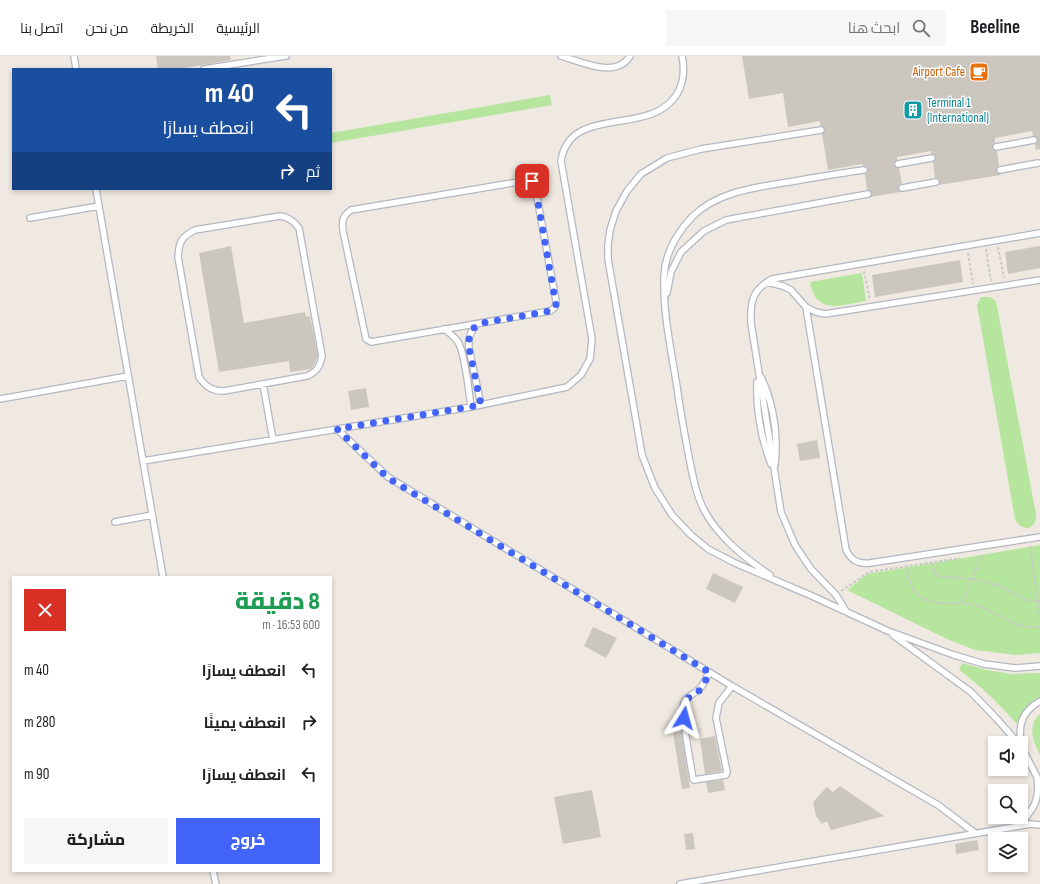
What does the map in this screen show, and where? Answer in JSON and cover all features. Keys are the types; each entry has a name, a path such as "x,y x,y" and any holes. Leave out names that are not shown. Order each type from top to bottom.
{"lane":[{"path":"74,56 76,68"},
{"path":"210,68 286,56"},
{"path":"561,56 604,68 617,68 628,60 630,56"},
{"path":"143,461 471,407 567,387 581,375 590,358 592,339 561,161 562,153 571,137 583,130 595,126 648,116 664,108 675,97 683,85 684,65 682,56"},
{"path":"821,130 701,149 668,158 641,174 627,191 616,211 610,230 608,259 642,454 655,488 672,515 691,535 708,549 735,563 781,582 888,631 954,655 984,664 1015,668 1040,666"},
{"path":"996,147 1034,140"},
{"path":"898,164 932,158"},
{"path":"1000,170 1038,163"},
{"path":"781,582 754,564 722,536 705,511 694,485 666,318 664,275 669,252 676,236 693,216 710,203 728,194 748,189 864,170"},
{"path":"530,180 534,184 556,305 554,309 550,311 477,324 371,342 366,339 342,223 343,218 347,213 351,210 530,180"},
{"path":"902,188 936,182"},
{"path":"96,190 163,576"},
{"path":"666,318 667,293 671,272 681,252 704,231 726,220 868,194"},
{"path":"30,218 99,206"},
{"path":"280,216 296,223 299,228 322,356 320,364 313,373 307,376 263,384 216,391 208,388 199,377 178,257 179,245 185,235 195,230 280,216"},
{"path":"846,611 836,595 811,569 795,545 781,512 758,370 750,307 755,292 767,282 772,280 1040,233"},
{"path":"767,282 791,290 806,307 816,312 825,314 872,308 1040,280"},
{"path":"806,307 846,550 850,558 862,564 1040,537"},
{"path":"477,324 471,330 468,339 481,405"},
{"path":"444,329 459,343 462,352 471,407"},
{"path":"0,399 128,376"},
{"path":"263,384 273,440"},
{"path":"337,429 388,478 732,686 938,805 975,833"},
{"path":"115,522 152,515"},
{"path":"888,631 971,692 1013,736"},
{"path":"709,672 704,684 697,692 686,699 683,708 694,780 726,775 716,718 719,703 732,686"},
{"path":"1019,736 1022,718 1031,707 1040,701"},
{"path":"1019,826 1035,803 1038,790 1039,780 1028,759"},
{"path":"680,884 975,833 1031,824 1040,825"},
{"path":"213,872 216,884"}],"path":[{"path":"997,240 1005,286"},
{"path":"985,242 992,288"},
{"path":"967,245 975,290"},
{"path":"862,264 872,308"},
{"path":"1030,546 1039,601 1040,617"},
{"path":"962,603 982,555"},
{"path":"932,563 934,573 940,577 972,579 1002,587 1026,600 1039,601"},
{"path":"907,567 911,586 915,592 922,598 933,603 962,603 984,608 1016,625 1040,627"},
{"path":"836,595 869,572"}],"green space":[{"path":"550,95 552,105 332,143 332,133"},
{"path":"862,273 866,301 831,306 818,300 813,293 810,282"},
{"path":"981,297 990,297 996,301 1036,514 1036,519 1031,527 1028,528 1019,525 1015,519 977,305"},
{"path":"1040,545 1040,653 1016,655 975,650 947,639 847,590 867,574"},
{"path":"962,663 987,670 1012,674 1040,673 1040,696 1027,706 1017,724 975,682 959,670"},
{"path":"1040,714 1040,755 1033,739 1032,728 1036,718"}],"building":[{"path":"156,56 230,56 231,60 185,68 158,68"},
{"name":"Terminal 1 (International)","path":"742,56 1040,56 1040,149 1036,150 1035,144 1038,140 1037,137 1033,136 1032,131 995,138 995,143 992,147 993,150 997,151 999,166 996,168 996,171 1001,175 939,185 940,181 938,178 935,178 933,162 936,160 936,157 934,154 931,154 931,151 897,157 894,164 895,167 899,168 902,184 899,185 898,188 900,192 871,197 872,193 870,190 867,190 865,174 868,172 868,169 866,166 863,166 863,164 828,170 822,134 825,132 825,129 823,126 820,126 820,121 788,127 783,93 749,99"},
{"path":"231,246 244,323 305,312 306,317 310,316 318,356 311,369 290,372 289,361 219,372 199,253"},
{"path":"1040,246 1040,268 1008,274 1005,252"},
{"path":"960,260 963,282 875,297 872,275"},
{"path":"366,388 369,407 351,410 348,391"},
{"path":"817,440 820,458 800,461 797,444"},
{"path":"713,573 743,587 735,603 706,589"},
{"path":"593,627 617,638 606,658 584,646"},
{"path":"681,731 690,788 682,789 673,733"},
{"path":"715,736 722,771 705,774 700,739"},
{"path":"723,780 725,790 708,793 706,782"},
{"path":"840,786 884,816 831,830 827,821 822,824 816,816 813,802 827,787 833,792"},
{"path":"592,790 601,837 563,844 554,797"},
{"path":"693,833 695,849 686,850 684,834"},
{"path":"977,840 979,850 956,854 955,844"}],"place":[{"name":"Airport Cafe","path":"979,72"},
{"name":"Terminal 1 (International)","path":"913,110"}],"route":[{"path":"532,181 537,197 556,305 554,309 550,311 477,324 471,330 468,339 469,348 481,405 337,429 388,478 709,672 704,684 697,692 686,699 683,708 684,718"}]}
